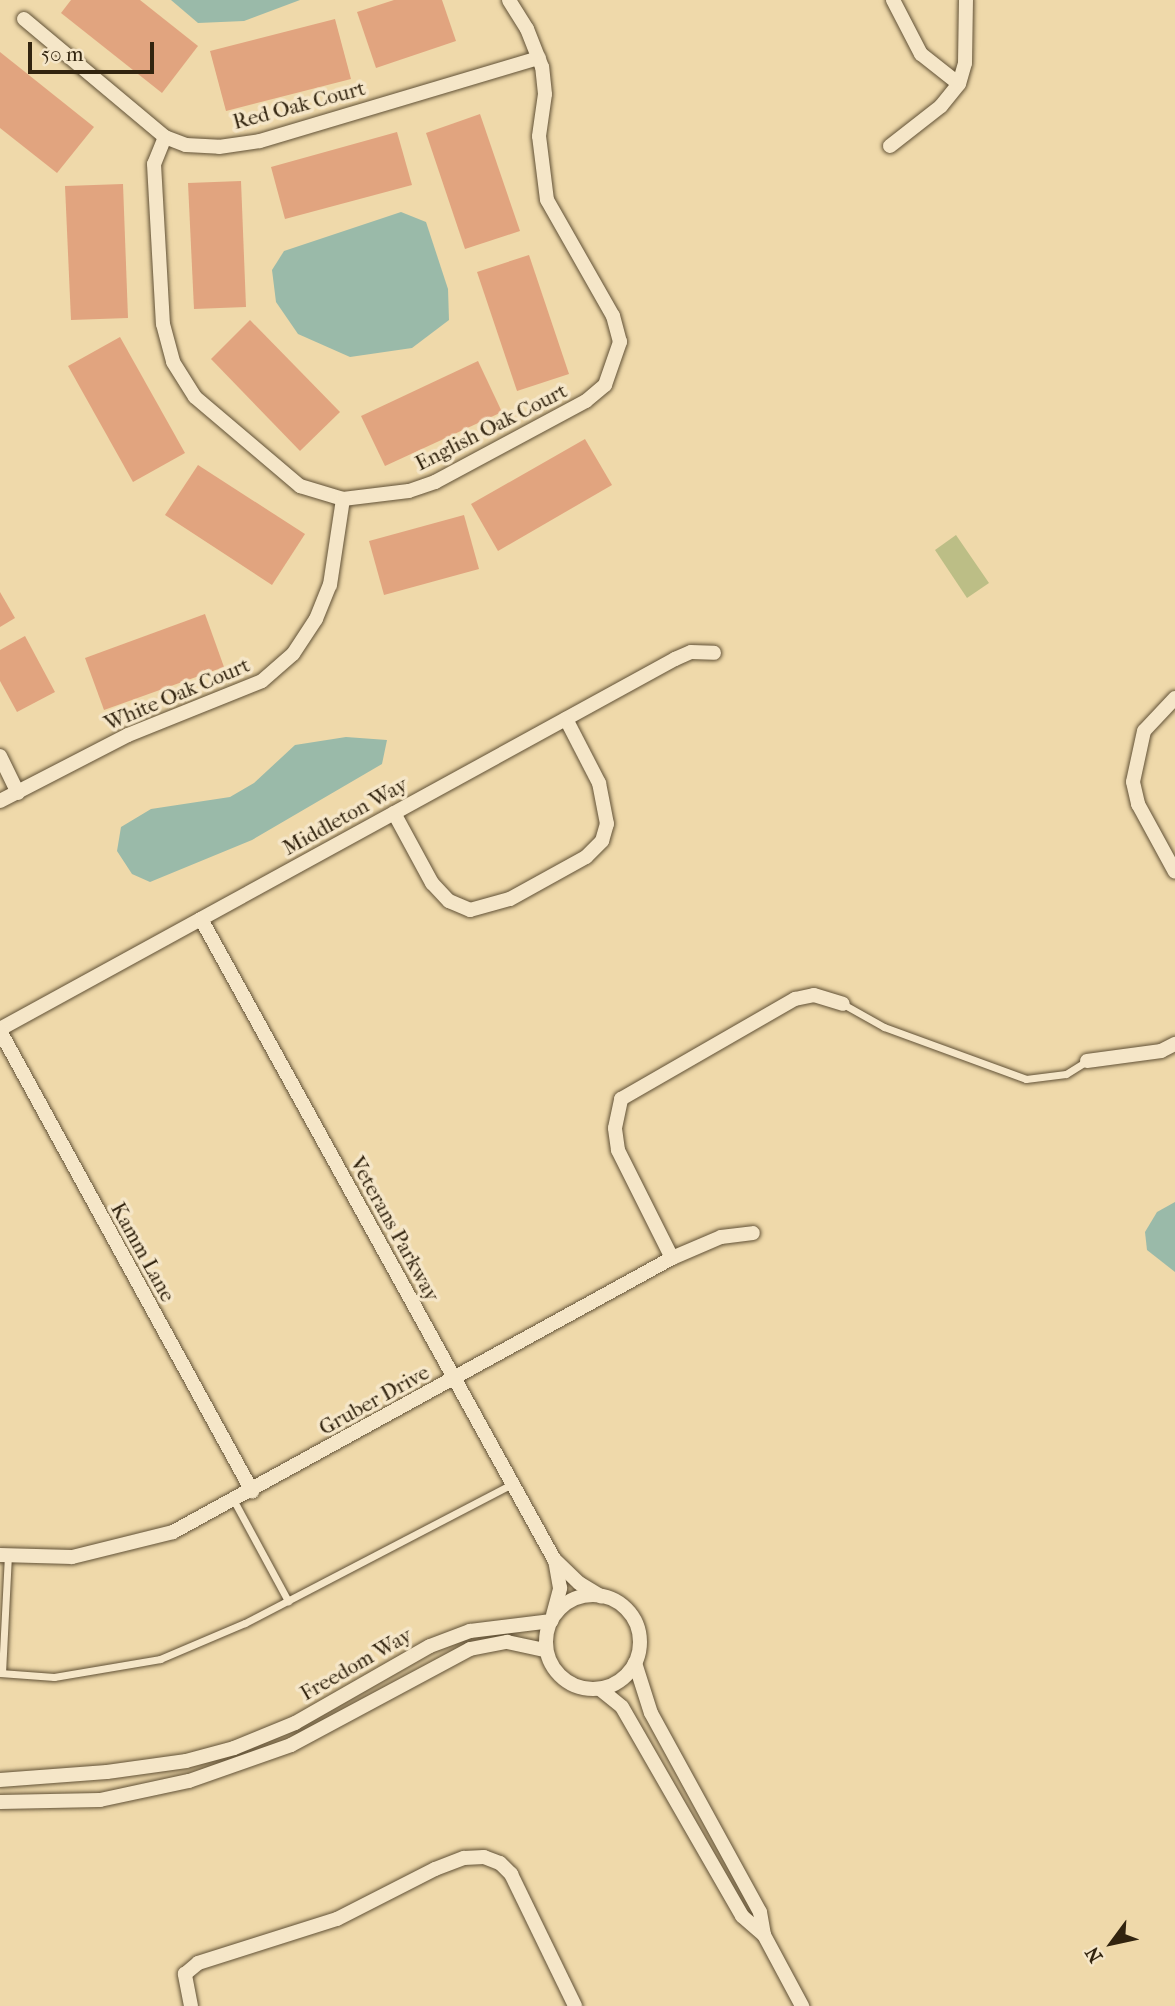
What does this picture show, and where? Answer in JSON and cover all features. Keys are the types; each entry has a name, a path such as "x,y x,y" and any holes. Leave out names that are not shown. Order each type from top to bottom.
{"street":[{"name":"English Oak Court","path":"165,138 154,164 163,324 173,362 195,397 300,486 343,499 409,491 435,482 586,401 605,385 615,365 620,342 613,316 547,200 539,136 545,94 539,58 509,0"},
{"path":"893,0 921,54 959,84"},
{"path":"890,146 941,106 959,84 965,63 967,0"},
{"name":"Red Oak Court","path":"24,19 165,138 186,145 219,147 260,141 539,58"},
{"name":"White Oak Court","path":"0,801 128,735 262,681 293,654 316,619 330,585 343,499"},
{"name":"Middleton Way","path":"0,1030 675,659 691,652 714,653"},
{"path":"1175,698 1144,731 1133,782 1138,804 1175,872"},
{"path":"394,813 432,883 449,901 470,910 510,899 586,857 602,841 607,824 599,783 566,719"},
{"path":"0,756 18,793"},
{"name":"Veterans Parkway","path":"201,919 554,1559 579,1583 601,1595"},
{"path":"672,1258 618,1150 615,1128 621,1099 795,999 814,995 843,1004"},
{"name":"Kamm Lane","path":"0,1030 252,1491"},
{"path":"1087,1061 1161,1051 1175,1044"},
{"name":"Gruber Drive","path":"4,1555 72,1557 130,1545 173,1532 234,1501 672,1258 721,1237 753,1233"},
{"name":"Veterans Parkway","path":"552,1618 560,1588 554,1559"},
{"path":"601,1595 614,1600 635,1621 639,1650 635,1663 626,1675 600,1689 579,1687 560,1676 546,1650 552,1618 574,1599 601,1595"},
{"name":"Freedom Way","path":"0,1780 56,1779 186,1761 295,1723 430,1646 470,1631 552,1618"},
{"name":"Freedom Way","path":"0,1802 100,1800 189,1781 291,1745 470,1649 507,1642 546,1650"},
{"path":"635,1663 650,1713 760,1912 764,1935 802,2006"},
{"path":"600,1689 622,1707 742,1916 764,1935"},
{"path":"186,1761 189,1781"},
{"path":"191,2006 185,1973 198,1963 337,1919 435,1869 464,1858 484,1857 500,1863 511,1874 575,2006"}],"lane":[{"path":"843,1004 884,1027 1026,1079 1066,1074 1087,1061"},
{"path":"4,1555 1,1673 54,1677 160,1658 288,1601 512,1484"},
{"path":"234,1501 288,1601"},
{"path":"352,1691 362,1706"}],"green space":[{"path":"956,535 989,583 967,598 935,550"}],"shaded area":[{"path":"171,0 300,0 244,21 198,23"},
{"path":"401,212 426,222 448,289 449,320 412,348 350,357 298,334 276,302 272,270 284,251"},
{"path":"346,737 387,740 382,764 252,840 150,882 132,874 117,851 121,827 151,809 230,797 254,783 295,745"},
{"path":"1175,1202 1175,1272 1147,1250 1145,1232 1157,1212"}],"building":[{"path":"71,0 140,0 198,46 162,93 61,13"},
{"path":"394,0 442,0 456,41 376,68 357,12"},
{"path":"335,19 351,79 226,111 210,51"},
{"path":"0,52 94,127 57,173 0,128"},
{"path":"480,114 520,231 465,249 426,133"},
{"path":"397,132 412,185 285,219 271,167"},
{"path":"241,181 246,307 194,309 188,183"},
{"path":"123,184 128,318 71,320 65,186"},
{"path":"529,255 569,374 517,391 477,272"},
{"path":"250,320 340,412 300,451 211,359"},
{"path":"120,337 185,453 133,482 68,366"},
{"path":"478,361 502,412 385,466 361,416"},
{"path":"585,439 612,485 498,551 471,504"},
{"path":"198,465 305,534 272,585 165,515"},
{"path":"464,515 479,569 384,595 369,541"},
{"path":"0,592 15,618 0,627"},
{"path":"205,614 224,667 104,710 85,658"},
{"path":"25,636 55,692 17,712 0,681 0,650"}]}
